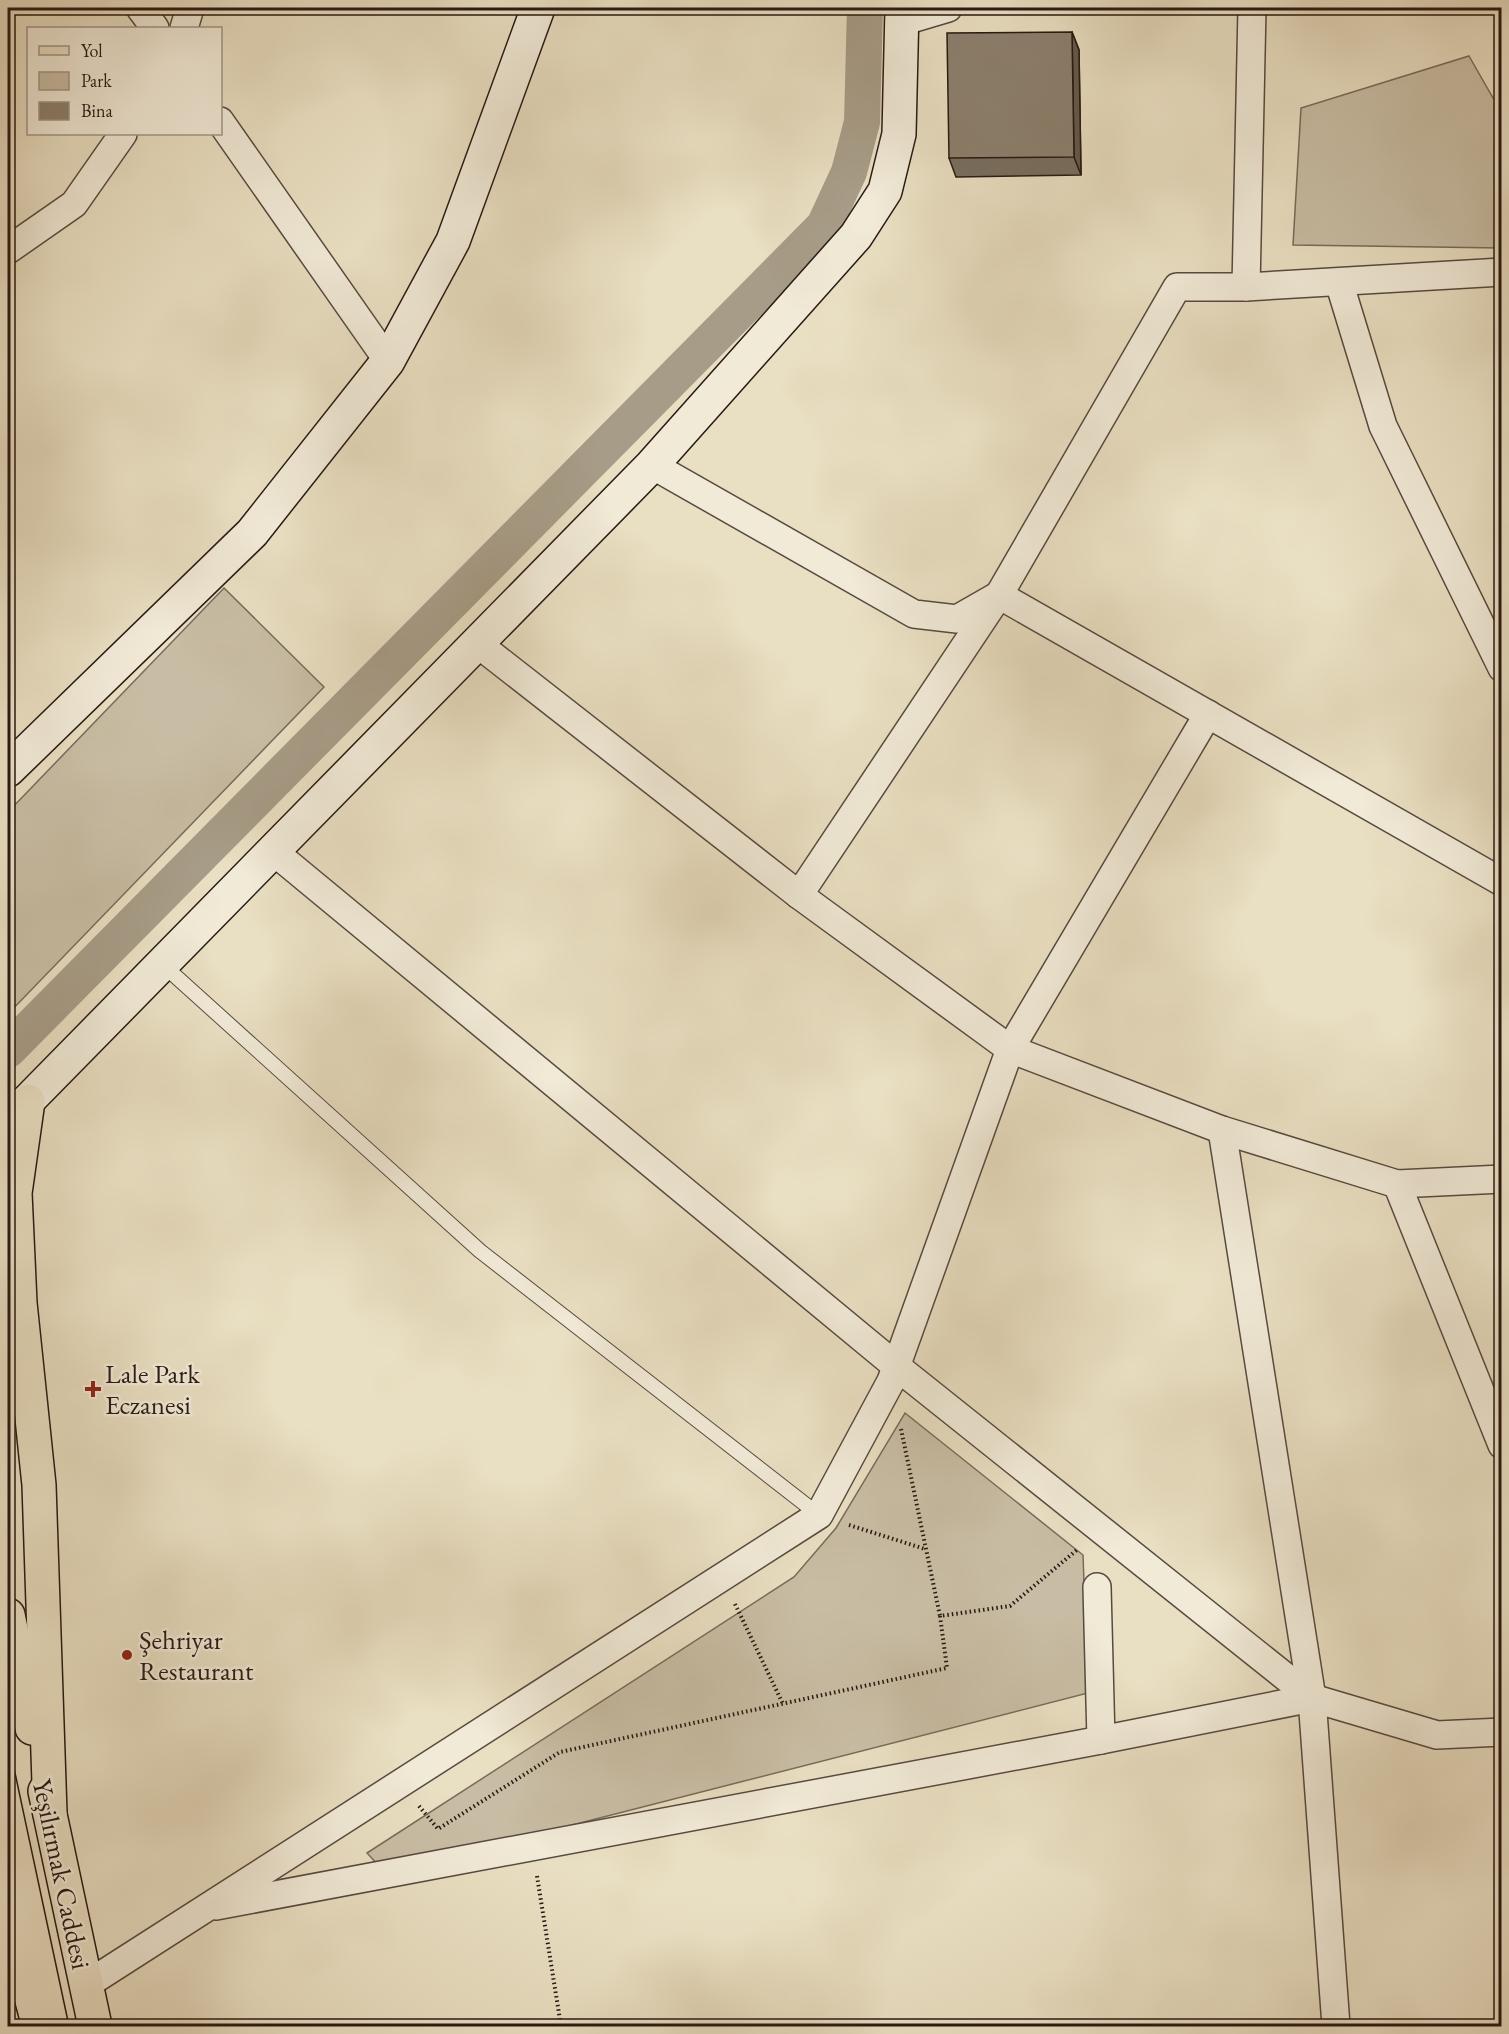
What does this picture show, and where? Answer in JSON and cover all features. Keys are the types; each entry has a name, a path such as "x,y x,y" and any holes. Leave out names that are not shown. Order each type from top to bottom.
{"main road":[{"path":"18,1111 15,1193 20,1303 39,1485 50,1813"},
{"name":"Yeşilırmak Caddesi","path":"8,1616 96,2026"}],"street":[{"path":"140,8 154,27"},
{"path":"184,27 190,8"},
{"path":"8,770 252,533 388,361 453,241 538,8"},
{"path":"18,1111 652,465 856,236 885,191 899,134 902,15 948,8"},
{"path":"1246,287 1252,8"},
{"path":"222,124 388,361"},
{"path":"8,250 74,204 122,135"},
{"path":"799,895 999,595 1177,287 1246,287 1502,272"},
{"path":"1339,282 1383,426 1502,668"},
{"path":"652,465 914,614 957,619 999,595"},
{"path":"999,595 1502,882"},
{"path":"478,644 799,895 1010,1049 1222,1131 1397,1184 1502,1179"},
{"path":"86,1984 819,1515 893,1373 1010,1049 1208,714"},
{"path":"273,851 893,1373 1102,1530 1312,1698 1437,1735 1502,1732"},
{"path":"1222,1131 1312,1698 1336,2026"},
{"path":"1397,1184 1502,1445"},
{"path":"1096,1587 1101,1740"},
{"path":"204,1909 1312,1698"}],"lane":[{"path":"162,964 480,1251 819,1515"}],"path":[{"path":"399,1784 438,1828 560,1752 947,1668 940,1616 893,1373"},
{"path":"819,1515 926,1549"},
{"path":"940,1616 1010,1606 1102,1530"},
{"path":"722,1577 783,1704"},
{"path":"532,1847 561,2026"}],"green space":[{"path":"1469,56 1501,112 1501,248 1293,245 1301,108"},
{"path":"224,588 324,687 8,1014 8,812"},
{"path":"905,1413 1083,1555 1088,1693 541,1833 389,1877 367,1853 794,1577 836,1528"}],"building":[{"path":"1072,32 1074,157 949,158 947,33"}],"waterway":[{"path":"8,1050 824,226 849,172 862,122 865,8"}],"tram line":[{"path":"8,1740 69,2026"},
{"path":"8,1978 21,2026"}],"place":[{"name":"Lale Park Eczanesi","path":"93,1389"},
{"name":"Şehriyar Restaurant","path":"127,1655"}]}
